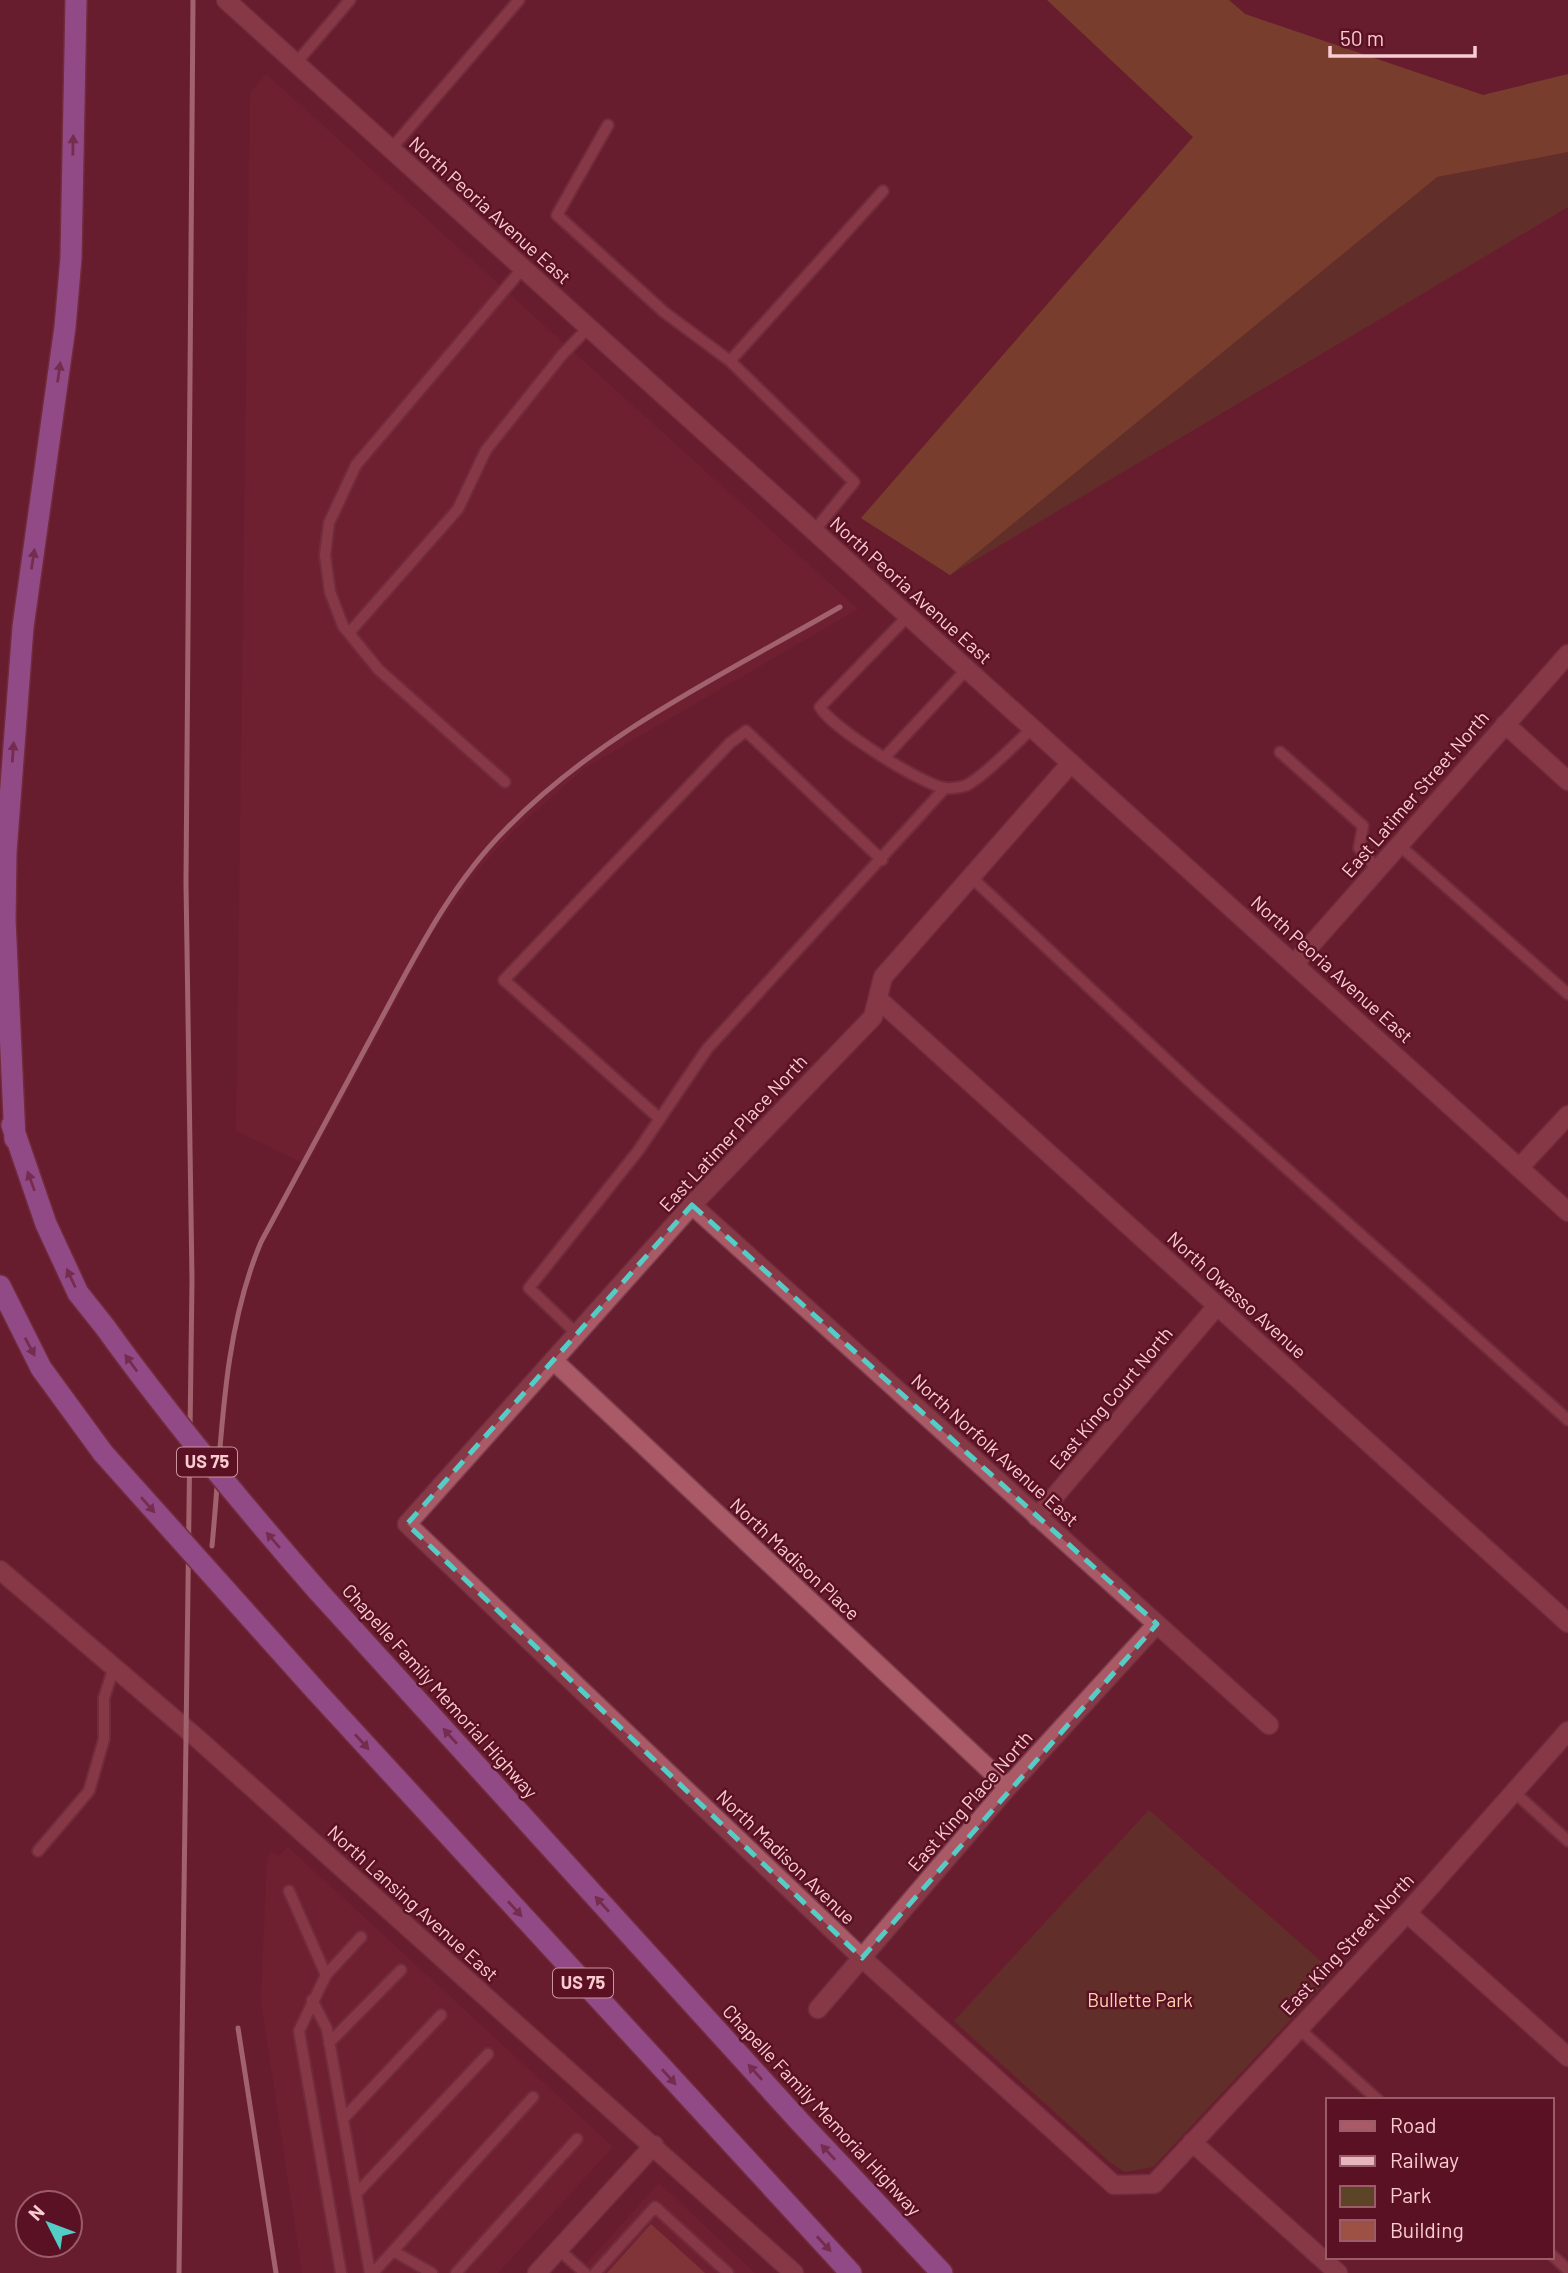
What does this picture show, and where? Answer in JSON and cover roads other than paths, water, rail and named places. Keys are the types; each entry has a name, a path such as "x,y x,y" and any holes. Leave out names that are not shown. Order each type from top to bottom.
{"highway":[{"path":"15,1139 5,920 6,852 23,627 69,285 77,3"},
{"name":"Chapelle Family Memorial Highway","path":"0,1079 15,1139 46,1224 78,1293 195,1447 318,1591 801,2123 942,2273"},
{"name":"US 75","path":"0,1286 41,1368 103,1453 316,1691 851,2273"}],"street":[{"name":"North Peoria Avenue East","path":"226,0 1568,1212"},
{"name":"East Latimer Street North","path":"1295,963 1568,654"},
{"path":"1505,724 1568,781"},
{"name":"East Latimer Place North","path":"407,1524 692,1205 873,1017 883,977 1071,763"},
{"name":"North Owasso Avenue","path":"878,999 1568,1623"},
{"path":"1519,1168 1568,1115"},
{"name":"North Norfolk Avenue East","path":"692,1205 1269,1725"},
{"name":"East King Court North","path":"1037,1517 1217,1306"},
{"name":"North Madison Place","path":"554,1361 1008,1787"},
{"name":"North Madison Avenue","path":"407,1524 862,1958 1114,2185 1154,2184"},
{"name":"North Lansing Avenue East","path":"0,1570 114,1667 654,2145 793,2273"},
{"name":"East King Place North","path":"818,2009 1008,1787 1157,1624"},
{"name":"East King Street North","path":"1154,2184 1297,2027 1407,1913 1568,1731"},
{"path":"1407,1913 1568,2057"},
{"path":"1192,2142 1338,2273"},
{"path":"537,2273 654,2145"}],"lane":[{"path":"296,63 350,0"},
{"path":"391,149 519,0"},
{"path":"608,125 557,215 664,312 730,361 854,482 814,531"},
{"path":"730,361 883,191"},
{"path":"505,782 379,670 349,633 330,592 325,555 329,523 356,466 449,351 523,268"},
{"path":"349,633 458,509 486,450 562,355 588,328"},
{"path":"908,616 820,707 825,717 885,757 945,788 966,785 1032,728"},
{"path":"885,757 967,670"},
{"path":"660,1119 504,980 730,743 746,731 883,860"},
{"path":"1280,751 1363,826 1359,848 1377,869"},
{"path":"578,1335 529,1288 638,1151 707,1049 883,860 945,788"},
{"path":"1399,845 1568,994"},
{"path":"971,877 1200,1091 1568,1420"},
{"path":"38,1851 89,1791 104,1739 104,1698 114,1667"},
{"path":"1513,1791 1568,1841"},
{"path":"289,1891 326,1975"},
{"path":"341,2273 299,2031 326,1975 361,1937"},
{"path":"329,2043 401,1970"},
{"path":"312,2000 327,2029 372,2273"},
{"path":"343,2119 441,2015"},
{"path":"1297,2027 1376,2098"},
{"path":"356,2194 488,2054"},
{"path":"372,2273 533,2097"},
{"path":"456,2273 577,2139"},
{"path":"595,2273 655,2207 728,2273"},
{"path":"558,2249 585,2273"},
{"path":"393,2251 432,2273"},
{"path":"1554,2257 1568,2270"}],"railway":[{"path":"179,2273 192,1280 186,883 193,0"},
{"path":"212,1546 221,1430 231,1353 238,1315 261,1242 406,972 451,897 486,850 506,829 581,763 665,707 840,607"},
{"path":"238,2028 276,2273"}],"park label":[{"name":"Bullette Park","path":"1140,2000"}]}
